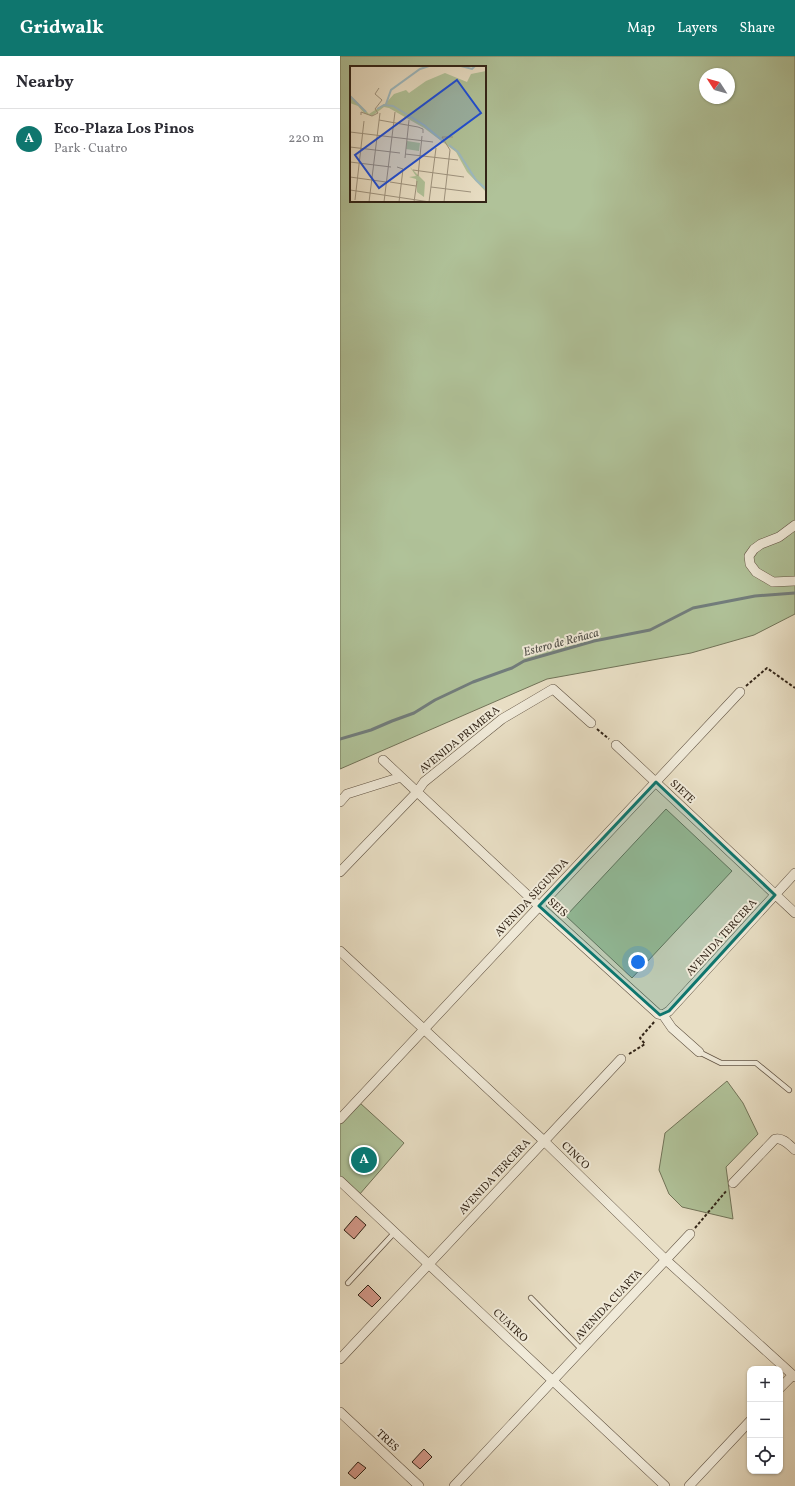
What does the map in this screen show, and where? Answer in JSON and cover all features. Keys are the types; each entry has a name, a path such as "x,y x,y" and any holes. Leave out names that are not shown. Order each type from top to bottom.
{"street":[{"path":"795,525 779,537 754,548 749,556 750,564 756,572 773,582 795,581"},
{"name":"AVENIDA PRIMERA","path":"340,872 417,792 424,782 502,719 553,689 590,723"},
{"name":"AVENIDA SEGUNDA","path":"340,1119 740,692"},
{"name":"SIETE","path":"616,745 795,913"},
{"name":"SEIS","path":"383,760 539,906 662,1015 672,1028 699,1052"},
{"path":"340,802 347,794 400,777"},
{"name":"AVENIDA TERCERA","path":"662,1015 669,1011 795,873"},
{"name":"CINCO","path":"340,950 544,1141 666,1260 794,1376"},
{"name":"AVENIDA TERCERA","path":"340,1359 621,1059"},
{"path":"733,1183 771,1142 778,1138 783,1140 795,1150"},
{"name":"CUATRO","path":"340,1181 665,1486"},
{"name":"AVENIDA CUARTA","path":"454,1486 690,1234"},
{"path":"783,1385 794,1376"},
{"name":"TRES","path":"340,1412 419,1486"},
{"path":"689,1486 747,1423"}],"lane":[{"path":"699,1052 721,1062 756,1063 789,1090"},
{"path":"348,1283 395,1232"},
{"path":"531,1298 582,1350"}],"path":[{"path":"740,692 767,668 795,688"},
{"path":"590,723 616,745"},
{"path":"621,1059 645,1044 640,1038 662,1015"},
{"path":"690,1234 733,1183"}],"highlighted area":[{"path":"656,782 775,895 669,1011 660,1015 539,906"}],"green space":[{"path":"340,56 795,56 795,614 754,635 691,653 547,679 340,769"},
{"path":"666,809 732,871 632,978 566,916"},
{"path":"727,1081 743,1103 758,1134 726,1167 733,1219 682,1207 669,1194 659,1170 665,1133"},
{"path":"360,1103 404,1143 359,1195 340,1178 340,1123"}],"building":[{"path":"356,1216 366,1225 354,1239 344,1230"},
{"path":"368,1285 381,1298 372,1307 358,1295"},
{"path":"424,1449 432,1457 420,1469 412,1462"},
{"path":"358,1462 366,1468 355,1479 348,1473"}],"waterway":[{"name":"Estero de Reñaca","path":"340,739 371,730 414,713 435,700 473,682 512,668 524,661 594,641 650,630 693,608 755,596 795,593"}],"place":[{"name":"Eco-Plaza Los Pinos","path":"364,1160"}]}
